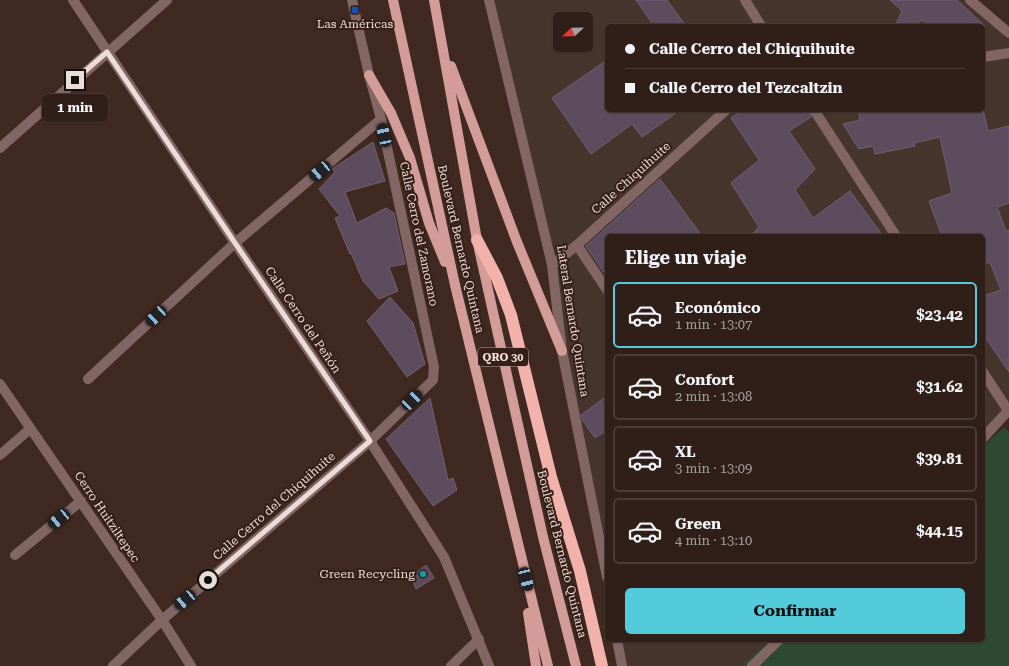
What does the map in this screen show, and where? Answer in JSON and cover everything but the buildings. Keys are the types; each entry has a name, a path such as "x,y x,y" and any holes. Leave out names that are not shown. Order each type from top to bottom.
{"highway":[{"path":"477,240 497,278 511,315 551,477 580,571 602,666"}],"main road":[{"name":"Boulevard Bernardo Quintana","path":"393,0 455,285 515,536 548,666"},
{"name":"Boulevard Bernardo Quintana","path":"434,0 477,240 543,537 576,666"},
{"path":"443,45 517,242 562,351"},
{"path":"369,75 391,113 407,152 429,223 455,285"},
{"path":"515,536 536,666"}],"street":[{"name":"Calle Cerro del Peñón","path":"73,0 235,243 370,441 444,557 489,666"},
{"path":"0,148 167,0"},
{"name":"Calle Cerro del Zamorano","path":"352,0 369,75 381,119 434,367 433,380"},
{"path":"490,4 500,0"},
{"path":"745,0 760,24"},
{"path":"970,0 1009,33"},
{"name":"Lateral Bernardo Quintana","path":"490,4 552,265 562,351 605,551"},
{"path":"985,57 1009,53"},
{"name":"Calle Chiquihuite","path":"552,265 577,245 724,112"},
{"path":"815,112 895,234"},
{"path":"88,379 235,243 381,119"},
{"path":"577,245 605,287"},
{"path":"985,375 1009,411 985,436"},
{"name":"Calle Cerro del Chiquihuite","path":"113,666 162,620 370,441 433,380"},
{"name":"Cerro Huitziltepec","path":"0,384 162,620 191,666"},
{"path":"0,455 30,429"},
{"path":"15,555 81,501"},
{"path":"451,666 479,639"},
{"path":"617,642 622,666"},
{"path":"752,666 777,642"}],"shaded area":[{"path":"489,0 970,0 1009,33 1009,412 985,436 985,234 605,234 605,567 562,351 552,265"},
{"path":"617,642 777,642 752,666 622,666"}],"green space":[{"path":"1004,427 1009,432 1009,666 741,666 768,642 985,642 985,444"}],"place":[{"name":"Las Américas","path":"355,10"},
{"name":"Green Recycling","path":"423,574"}],"route":[{"path":"75,80 107,52 370,441 208,580"}]}
